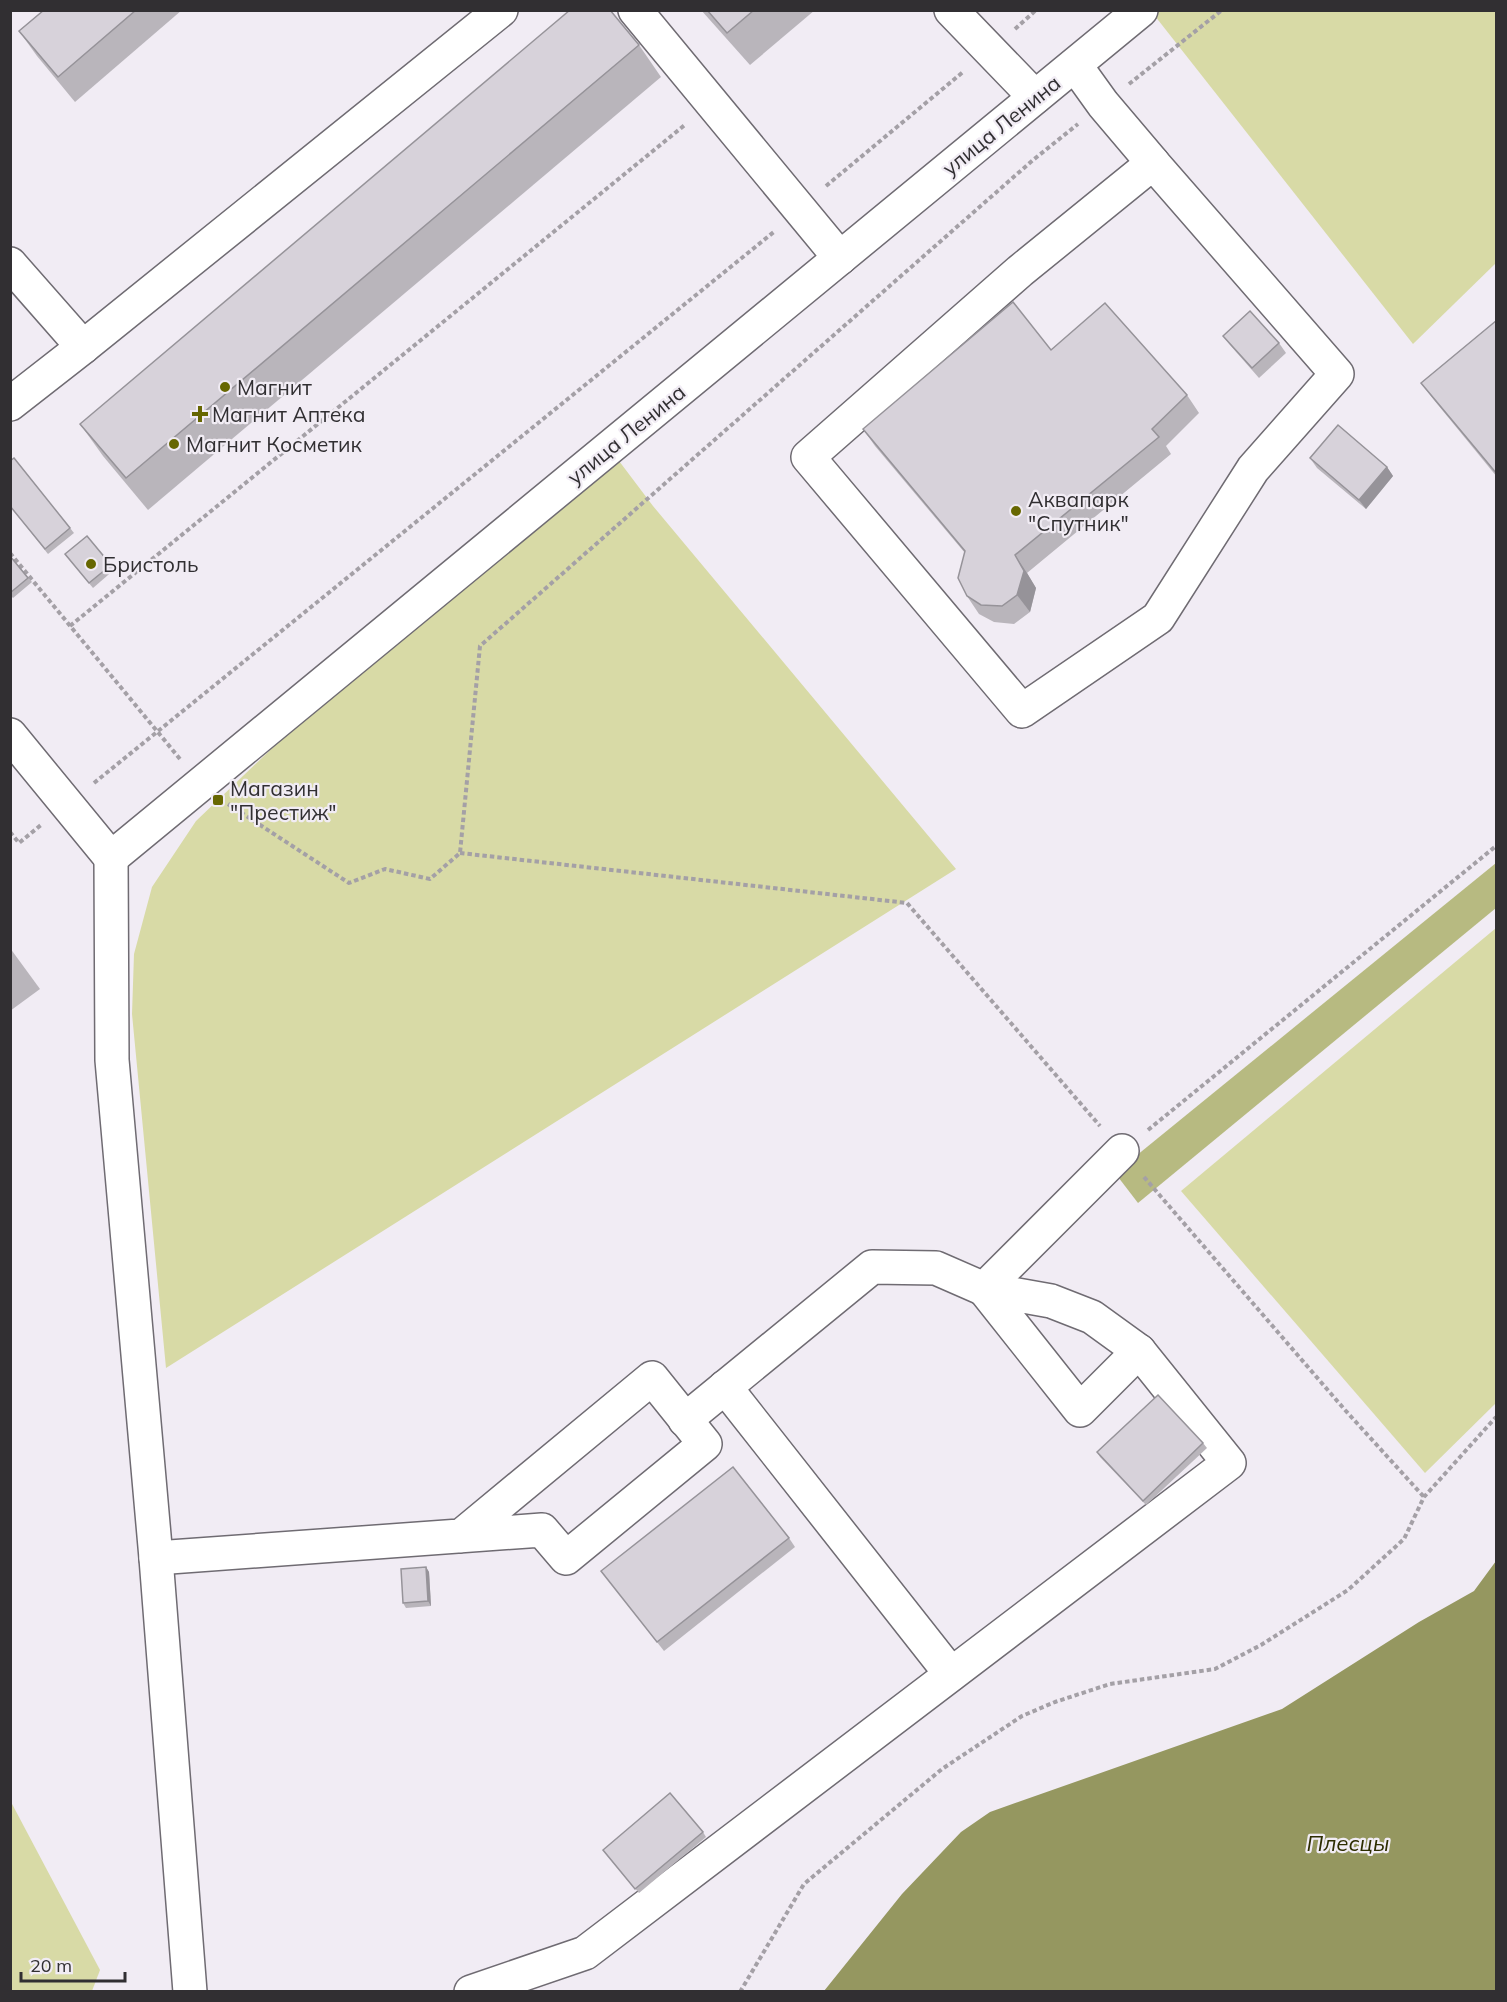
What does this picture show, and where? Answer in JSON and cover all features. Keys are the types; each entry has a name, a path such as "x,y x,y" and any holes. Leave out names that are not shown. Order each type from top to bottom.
{"street":[{"path":"10,404 501,10"},
{"path":"635,10 840,258"},
{"path":"951,10 1035,97"},
{"name":"улица Ленина","path":"111,858 1141,10"},
{"path":"1075,65 1103,104 1337,374 1253,469 1158,618 1022,711 808,457 1020,271 1154,163"},
{"path":"10,264 83,346"},
{"path":"10,735 69,803 111,858 112,1060 156,1558 190,1992"},
{"path":"984,1289 1122,1151"},
{"path":"471,1992 585,1953 1229,1463 1139,1351 1092,1317 1051,1301 984,1289 936,1268 872,1267 685,1420"},
{"path":"984,1289 1080,1410 1139,1351"},
{"path":"156,1558 461,1536 542,1530 566,1558 705,1444 652,1378 461,1536"},
{"path":"725,1387 951,1674"}],"path":[{"path":"10,832 19,843 69,803 513,441 766,239 799,208 991,50 1036,10"},
{"path":"10,554 158,731 200,786 349,883 385,869 430,879 460,854 480,646 1033,160 1222,10"},
{"path":"70,626 712,103"},
{"path":"1122,1151 1497,846"},
{"path":"460,854 907,903 1345,1410 1424,1497"},
{"path":"740,1992 804,1884 942,1769 1022,1716 1054,1702 1110,1684 1215,1669 1261,1645 1348,1590 1404,1539 1424,1497 1497,1417"}],"shaded area":[{"path":"1151,11 1496,11 1496,263 1413,344"},
{"path":"610,449 653,506 956,869 166,1368 132,1014 134,954 152,887 196,821 335,688"},
{"path":"1496,863 1496,908 1138,1203 1115,1173"},
{"path":"1496,928 1496,1403 1425,1473 1181,1191"},
{"path":"11,1802 100,1970 92,1991 11,1991"}],"water":[{"name":"Плесцы","path":"1496,1561 1496,1991 824,1991 902,1894 961,1832 990,1812 1282,1709 1419,1622 1474,1591"}],"building":[{"path":"44,10 136,10 58,77 19,31"},
{"path":"570,10 610,10 639,45 126,478 80,424"},
{"path":"707,10 754,10 727,33"},
{"name":"Аквапарк \"Спутник\"","path":"1013,302 1051,350 1105,303 1187,395 1152,429 1159,437 1015,555 1024,571 1017,595 1002,606 981,605 967,596 958,578 965,551 863,429"},
{"path":"1250,311 1279,343 1252,368 1223,336"},
{"path":"1497,320 1497,474 1421,383"},
{"path":"1338,425 1387,467 1359,500 1310,458"},
{"path":"14,458 70,528 45,549 10,506 10,461"},
{"name":"Бристоль","path":"87,536 111,565 89,583 65,554"},
{"path":"10,556 28,578 10,593"},
{"path":"1158,1395 1203,1443 1143,1501 1097,1452"},
{"path":"733,1467 789,1538 657,1642 601,1571"},
{"path":"426,1567 428,1601 403,1603 401,1569"},
{"path":"670,1793 703,1832 635,1889 603,1850"}],"place":[{"name":"Магнит","path":"225,387"},
{"name":"Магнит Аптека","path":"200,414"},
{"name":"Магнит Косметик","path":"174,444"},
{"name":"Аквапарк \"Спутник\"","path":"1016,511"},
{"name":"Бристоль","path":"91,564"},
{"name":"Магазин \"Престиж\"","path":"218,800"}]}
